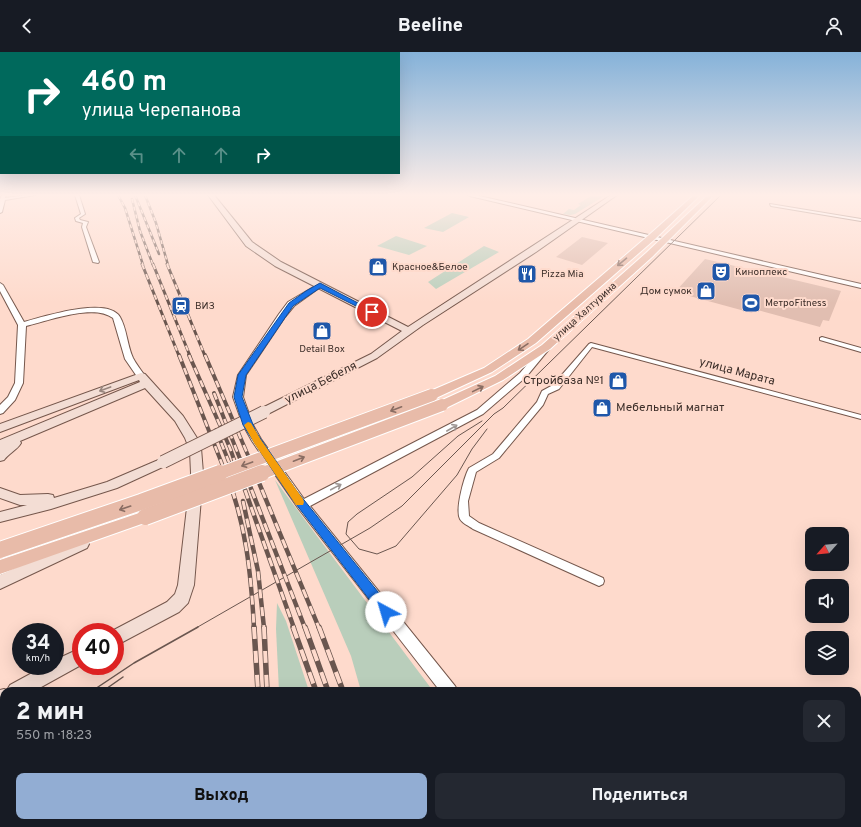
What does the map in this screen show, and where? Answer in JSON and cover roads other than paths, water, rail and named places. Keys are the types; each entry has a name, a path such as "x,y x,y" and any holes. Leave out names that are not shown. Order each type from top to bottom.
{"main road":[{"path":"239,231 249,244 278,264 409,331"},
{"name":"улица Бебеля","path":"0,517 51,504 119,482 163,462 374,356 409,331 561,231"},
{"name":"улица Халтурина","path":"437,400 488,370 532,341 658,231"},
{"name":"улица Халтурина","path":"437,400 500,378 546,347 674,231"},
{"path":"0,444 44,426 144,379"},
{"path":"0,428 144,379"},
{"path":"124,633 172,608 182,598 186,585 197,473 195,448 185,428 144,379"},
{"path":"0,582 43,561 144,517 437,400"},
{"path":"0,550 437,400"},
{"path":"0,457 3,452 18,440 44,426"},
{"path":"0,493 20,500 38,500 60,498 89,492"},
{"path":"0,525 51,504"},
{"path":"0,567 144,517"},
{"path":"23,687 72,661"}],"street":[{"path":"85,231 96,262"},
{"path":"627,231 861,286"},
{"path":"835,279 861,280"},
{"path":"0,284 22,325 20,383 12,398 0,411"},
{"path":"320,285 291,304 282,316 242,375 238,397 248,425 257,441 302,505 447,687"},
{"path":"22,325 85,310 101,309 111,312 116,317 129,359 144,379"},
{"path":"822,339 861,350"},
{"name":"улица Марата","path":"599,581 476,526 464,518 463,501 472,470 496,456 540,402 545,393 556,387 591,345 861,418"},
{"path":"302,505 480,412 523,375 546,347"}],"tram line":[{"path":"351,539 402,506 494,414 503,408 684,231"},
{"path":"351,539 346,534 348,522 357,514 412,477 458,436 482,421"},
{"path":"351,539 359,549 377,554 396,546 457,475 472,449 487,429"},
{"path":"196,628 351,539"},
{"path":"98,687 134,663 198,627"},
{"path":"109,687 123,677"}],"railway":[{"path":"132,231 143,265"},
{"path":"140,231 153,265"},
{"path":"150,231 159,254"},
{"path":"158,231 168,265"},
{"path":"142,264 179,356"},
{"path":"153,264 190,356"},
{"path":"167,264 205,356"},
{"path":"179,355 226,474"},
{"path":"189,355 230,448 239,474"},
{"path":"205,355 256,474"},
{"path":"214,393 246,474"},
{"path":"216,430 233,472"},
{"path":"226,473 233,492 243,530 249,568 254,628"},
{"path":"239,473 294,628"},
{"path":"245,473 305,628"},
{"path":"255,473 319,628"},
{"path":"243,501 258,571 264,628"},
{"path":"254,627 258,687"},
{"path":"264,627 267,687"},
{"path":"293,627 315,687"},
{"path":"305,627 327,687"},
{"path":"319,627 342,687"}],"place":[{"name":"Красное&Белое","path":"378,267"},
{"name":"Киноплекс","path":"721,272"},
{"name":"Pizza Mia","path":"527,274"},
{"name":"Дом сумок","path":"706,291"},
{"name":"МетроFitness","path":"751,303"},
{"name":"ВИЗ","path":"181,306"},
{"name":"Detail Box","path":"322,331"},
{"name":"Стройбаза №1","path":"618,381"},
{"name":"Мебельный магнат","path":"602,408"}]}
